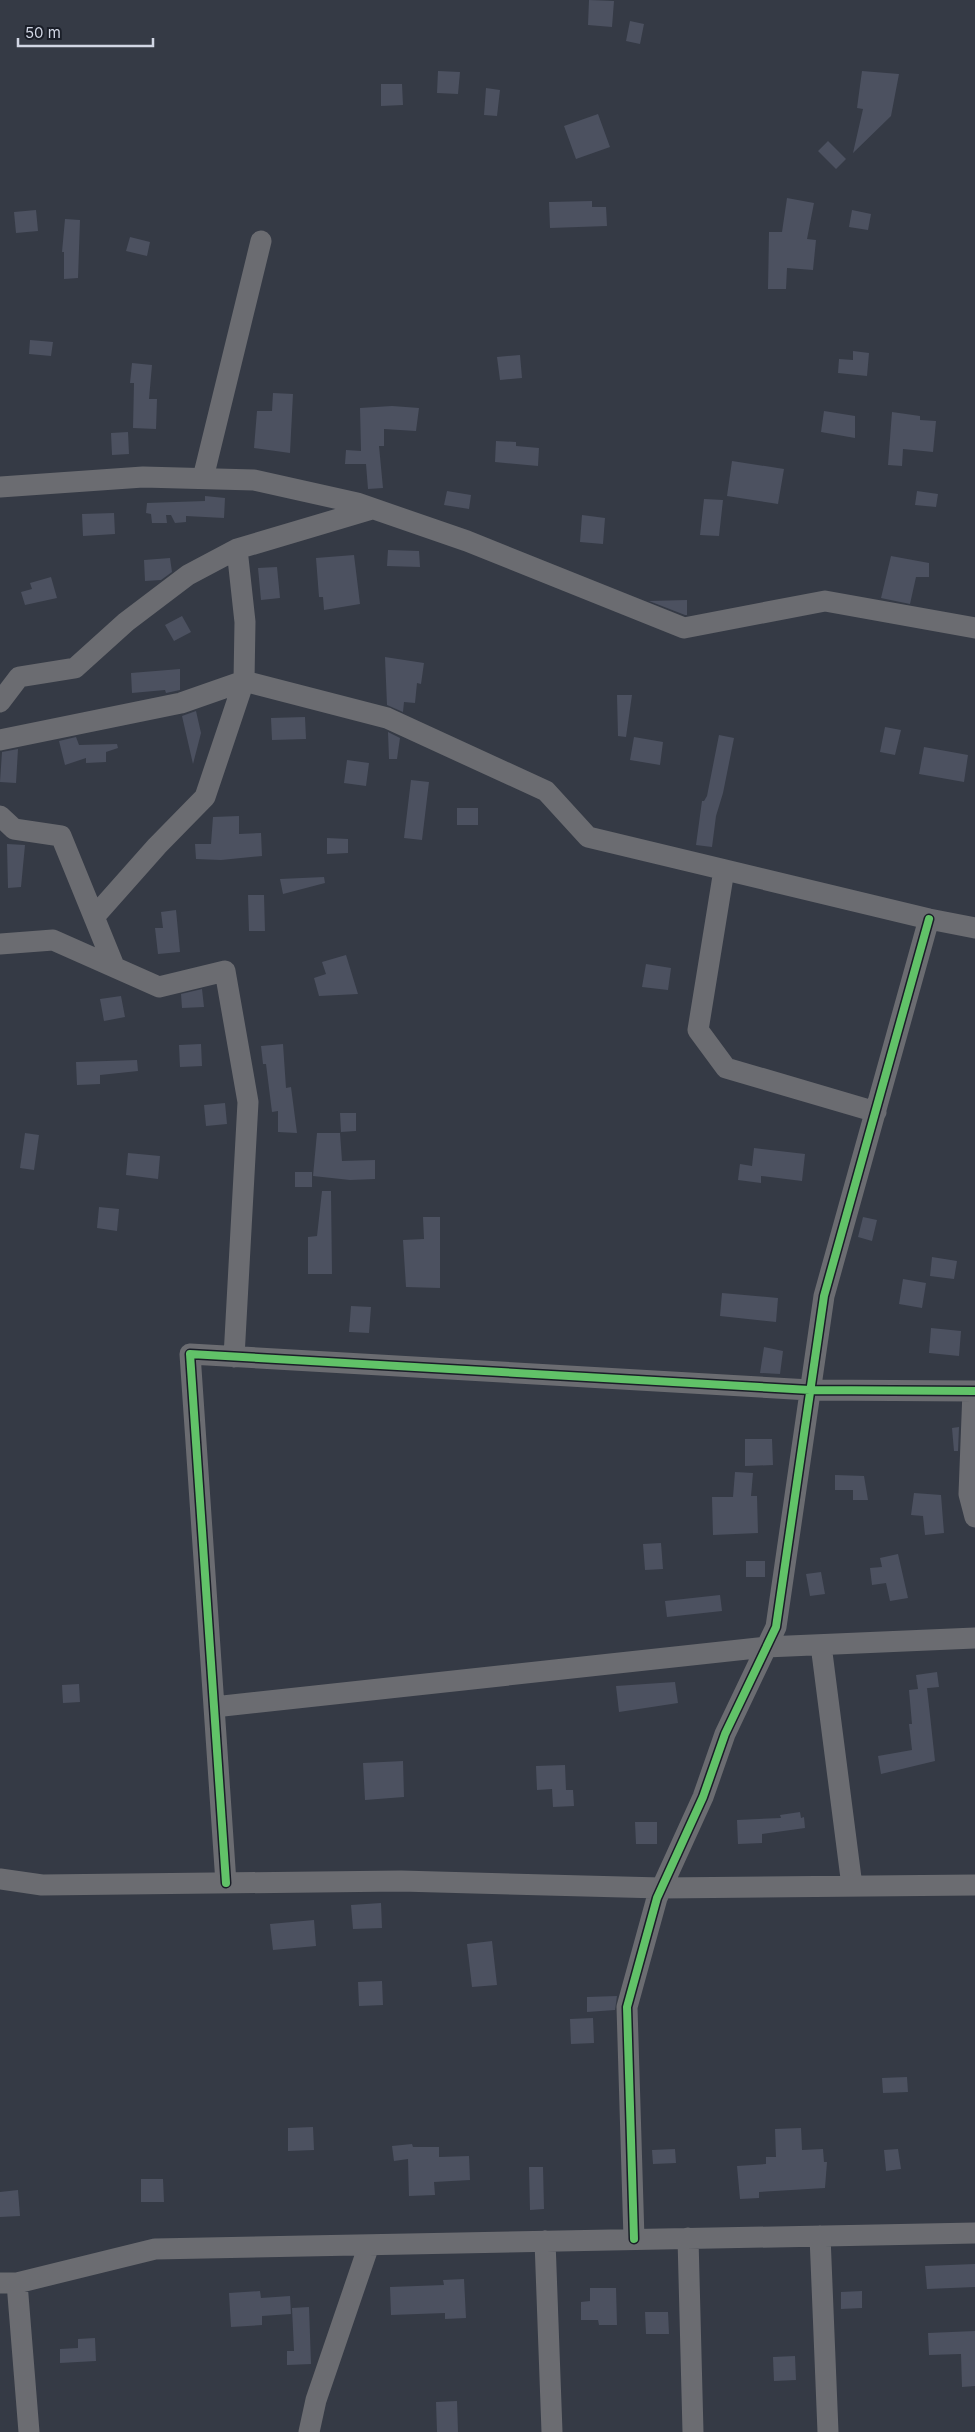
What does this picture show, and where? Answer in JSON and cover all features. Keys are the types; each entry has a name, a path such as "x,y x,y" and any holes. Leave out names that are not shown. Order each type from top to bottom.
{"street":[{"path":"203,478 261,241"},
{"path":"0,486 143,477 254,480 372,508 467,541 684,628 825,601 975,628"},
{"path":"0,702 19,677 75,668 126,622 188,575 237,549 372,508"},
{"path":"94,917 157,846 205,797 244,681 245,622 237,549"},
{"path":"0,740 181,703 244,681 395,722 546,791 588,837 930,919 975,928"},
{"path":"0,816 14,829 61,836 114,966"},
{"path":"724,870 698,1030 726,1068 876,1112"},
{"path":"634,2239 628,2008 661,1888 703,1798 725,1734 776,1627 824,1296 930,919"},
{"path":"0,944 53,940 159,987 224,971 248,1102 234,1357"},
{"path":"226,1883 190,1354 810,1390 974,1391 969,1494 974,1510"},
{"path":"214,1707 766,1647 975,1638"},
{"path":"821,1645 852,1886"},
{"path":"0,1880 42,1885 401,1881 661,1888 975,1886"},
{"path":"29,2432 9,2283 155,2249 975,2232"},
{"path":"820,2236 828,2432"},
{"path":"688,2238 693,2432"},
{"path":"545,2241 552,2432"},
{"path":"309,2432 316,2400 369,2245"}],"building":[{"path":"589,0 614,1 612,27 588,25"},
{"path":"630,21 644,24 640,44 626,41"},
{"path":"438,71 460,72 458,94 437,93"},
{"path":"862,71 899,74 891,116 853,153 863,109 857,108"},
{"path":"381,84 402,84 403,105 381,106"},
{"path":"486,88 500,90 497,116 484,115"},
{"path":"598,114 610,147 576,159 564,126"},
{"path":"828,141 846,159 836,169 818,151"},
{"path":"787,198 814,203 807,239 816,240 813,270 787,268 786,289 768,289 769,232 782,232"},
{"path":"592,201 592,207 606,207 607,226 550,228 549,202"},
{"path":"36,210 38,231 16,233 14,212"},
{"path":"852,210 871,214 868,230 849,227"},
{"path":"65,219 80,220 78,278 64,279 64,252 62,252"},
{"path":"130,237 150,242 147,256 126,251"},
{"path":"30,340 53,342 51,356 29,354"},
{"path":"853,351 869,353 867,376 838,373 839,359 853,360"},
{"path":"520,355 522,378 500,380 497,357"},
{"path":"132,363 152,365 149,399 157,399 156,429 133,428 134,383 130,383"},
{"path":"273,393 293,394 290,453 254,448 257,411 272,411"},
{"path":"392,406 419,408 416,431 384,429 384,446 379,446 383,488 368,489 366,464 345,464 346,450 361,451 360,408"},
{"path":"824,411 855,416 855,438 821,432"},
{"path":"892,412 920,416 920,420 936,421 933,452 903,449 902,466 888,465"},
{"path":"128,432 129,454 112,455 111,433"},
{"path":"496,441 516,442 516,446 539,448 538,466 495,462"},
{"path":"732,461 784,469 778,504 727,496"},
{"path":"447,491 471,495 469,509 444,505"},
{"path":"917,491 938,494 936,507 915,505"},
{"path":"205,496 225,498 224,518 186,516 186,522 175,523 171,515 166,515 167,523 152,523 151,514 146,513 147,503 205,501"},
{"path":"704,499 723,500 719,536 700,535"},
{"path":"114,513 115,534 83,536 82,514"},
{"path":"582,515 605,518 603,544 580,542"},
{"path":"388,550 419,551 420,567 387,566"},
{"path":"354,555 360,604 324,610 323,597 319,597 316,558"},
{"path":"891,556 929,563 929,577 916,577 910,604 881,598"},
{"path":"170,558 172,572 161,580 145,581 144,560"},
{"path":"277,567 280,598 261,600 258,568"},
{"path":"51,577 57,598 25,605 21,592 32,589 30,583"},
{"path":"687,600 687,615 649,601"},
{"path":"182,616 191,632 174,641 165,625"},
{"path":"385,657 424,663 421,684 417,683 415,703 404,702 403,712 387,705"},
{"path":"180,669 180,690 166,693 165,690 132,693 131,673"},
{"path":"617,695 632,695 626,737 618,736"},
{"path":"196,711 201,733 193,764 182,716"},
{"path":"305,717 306,739 272,740 271,718"},
{"path":"885,727 901,730 895,755 880,752"},
{"path":"388,732 400,738 397,759 389,759"},
{"path":"719,735 734,738 723,793 716,816 712,847 696,845 702,801 707,796"},
{"path":"76,737 79,745 117,744 118,748 106,752 106,762 86,763 86,758 65,765 59,741"},
{"path":"634,737 663,742 660,765 630,760"},
{"path":"924,747 968,755 964,782 919,774"},
{"path":"18,749 16,783 0,782 2,752"},
{"path":"347,760 369,763 366,786 344,783"},
{"path":"411,780 429,782 422,840 404,838"},
{"path":"457,808 478,808 478,825 457,825"},
{"path":"239,816 239,834 261,833 262,856 221,860 196,859 195,844 211,844 213,817"},
{"path":"327,838 348,839 348,853 327,854"},
{"path":"7,844 25,845 21,887 8,888"},
{"path":"324,877 325,883 283,894 280,879"},
{"path":"248,895 264,895 265,931 249,931"},
{"path":"176,910 180,952 158,954 155,928 163,928 161,912"},
{"path":"346,955 358,994 319,996 314,978 326,974 322,962"},
{"path":"646,964 671,968 668,990 642,987"},
{"path":"202,989 204,1007 182,1008 181,994"},
{"path":"121,996 125,1017 104,1021 100,999"},
{"path":"201,1044 202,1066 180,1067 179,1045"},
{"path":"283,1044 286,1088 291,1087 297,1133 278,1132 278,1111 272,1112 266,1064 263,1064 261,1046"},
{"path":"137,1060 138,1071 100,1075 100,1084 77,1085 76,1062"},
{"path":"225,1103 227,1124 206,1126 204,1105"},
{"path":"340,1113 356,1113 356,1131 341,1132"},
{"path":"25,1133 39,1135 34,1170 20,1168"},
{"path":"317,1133 340,1133 342,1161 375,1160 375,1179 350,1180 313,1176"},
{"path":"754,1148 805,1154 802,1181 761,1176 761,1183 738,1180 740,1164 752,1166"},
{"path":"128,1153 160,1156 158,1179 126,1175"},
{"path":"295,1172 312,1172 312,1187 295,1187"},
{"path":"322,1191 331,1191 332,1274 308,1274 308,1237 317,1236"},
{"path":"99,1207 119,1209 117,1231 97,1228"},
{"path":"423,1217 440,1217 440,1288 406,1287 403,1240 424,1239"},
{"path":"863,1217 877,1220 872,1241 858,1237"},
{"path":"932,1257 957,1261 954,1279 930,1276"},
{"path":"903,1279 926,1283 922,1308 899,1304"},
{"path":"722,1293 778,1298 776,1322 720,1316"},
{"path":"351,1306 371,1307 369,1333 349,1332"},
{"path":"931,1328 961,1331 959,1356 929,1353"},
{"path":"764,1347 783,1351 780,1374 760,1373"},
{"path":"959,1427 958,1451 954,1451 952,1428"},
{"path":"745,1439 772,1439 773,1465 745,1466"},
{"path":"735,1472 753,1473 751,1496 757,1496 758,1533 713,1535 712,1497 733,1497"},
{"path":"835,1475 864,1476 868,1500 853,1500 853,1490 835,1490"},
{"path":"914,1493 941,1495 944,1533 925,1535 923,1516 911,1515"},
{"path":"661,1543 663,1569 645,1570 643,1544"},
{"path":"898,1554 908,1598 890,1601 886,1583 872,1585 870,1568 882,1567 880,1558"},
{"path":"746,1561 765,1561 765,1577 746,1577"},
{"path":"821,1572 825,1594 810,1596 806,1574"},
{"path":"720,1595 722,1611 667,1617 665,1601"},
{"path":"937,1672 939,1687 918,1689 916,1675"},
{"path":"675,1682 678,1703 619,1712 616,1686"},
{"path":"79,1684 80,1702 63,1703 62,1685"},
{"path":"927,1688 935,1761 881,1774 878,1756 912,1750 909,1724 912,1724 909,1690"},
{"path":"403,1761 404,1797 365,1800 363,1763"},
{"path":"565,1765 566,1790 573,1790 574,1806 553,1807 552,1789 537,1790 536,1766"},
{"path":"800,1812 801,1818 804,1817 805,1828 762,1834 762,1843 738,1844 737,1820 781,1818 780,1815"},
{"path":"635,1822 657,1822 657,1844 636,1844"},
{"path":"381,1903 382,1928 353,1929 351,1905"},
{"path":"314,1920 316,1946 273,1950 270,1924"},
{"path":"492,1941 497,1985 472,1987 467,1944"},
{"path":"382,1981 383,2005 359,2006 358,1982"},
{"path":"617,1996 615,2010 587,2012 587,1997"},
{"path":"593,2018 594,2043 571,2044 570,2019"},
{"path":"907,2077 908,2092 883,2093 882,2078"},
{"path":"313,2127 314,2150 288,2151 288,2128"},
{"path":"801,2128 802,2150 823,2149 824,2162 827,2162 825,2188 759,2192 759,2198 740,2199 737,2166 766,2164 766,2157 776,2157 775,2129"},
{"path":"412,2144 413,2147 439,2147 439,2157 469,2156 470,2180 434,2182 435,2195 409,2196 408,2159 394,2161 392,2146"},
{"path":"675,2149 676,2163 653,2164 652,2150"},
{"path":"898,2149 901,2169 886,2171 884,2150"},
{"path":"529,2167 543,2167 544,2209 530,2210"},
{"path":"141,2179 163,2179 164,2202 141,2202"},
{"path":"18,2190 20,2216 0,2217 0,2192"},
{"path":"975,2264 975,2287 927,2289 925,2266"},
{"path":"464,2279 466,2318 445,2319 445,2313 391,2315 390,2287 444,2285 443,2280"},
{"path":"590,2288 616,2288 617,2325 599,2325 598,2320 581,2320 581,2302 590,2301"},
{"path":"260,2291 261,2298 290,2296 291,2314 262,2316 262,2325 231,2327 229,2293"},
{"path":"862,2291 862,2308 841,2309 841,2292"},
{"path":"309,2307 311,2364 287,2365 287,2351 294,2351 292,2308"},
{"path":"645,2312 668,2312 669,2334 646,2334"},
{"path":"975,2331 975,2386 962,2387 961,2354 929,2355 928,2333"},
{"path":"95,2338 96,2361 60,2363 60,2349 78,2348 78,2339"},
{"path":"795,2356 796,2380 774,2381 773,2357"},
{"path":"457,2401 458,2432 437,2432 436,2402"}],"cycle path":[{"path":"634,2239 627,2007 657,1898 703,1797 725,1734 776,1627 824,1296 929,919"},
{"path":"226,1883 190,1354 810,1390 975,1391"}]}
